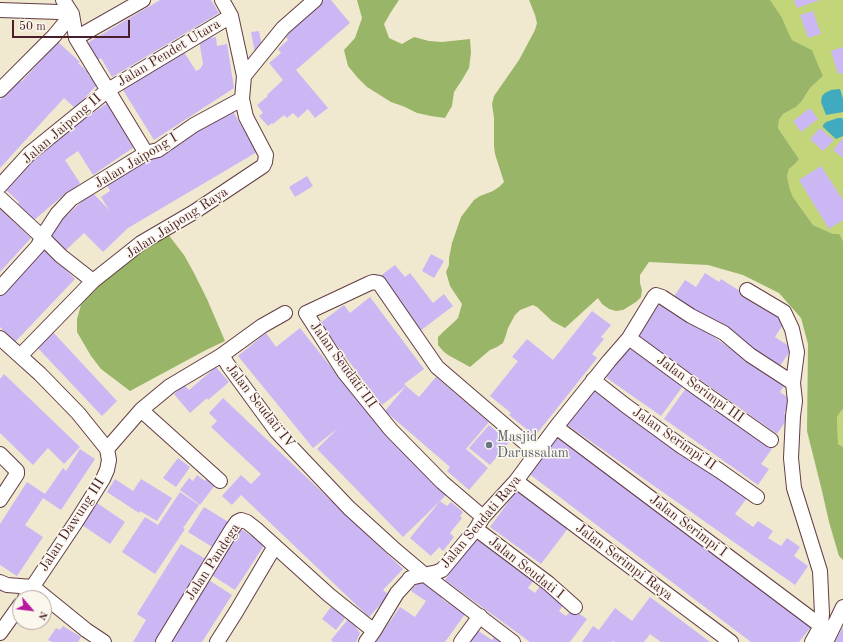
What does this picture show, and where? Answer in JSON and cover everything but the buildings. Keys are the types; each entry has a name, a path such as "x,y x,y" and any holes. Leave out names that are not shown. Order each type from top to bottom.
{"street":[{"path":"16,0 24,3 64,8"},
{"path":"76,38 143,0"},
{"path":"222,0 231,16 244,76 242,99"},
{"path":"244,76 283,28 315,0"},
{"path":"0,10 64,8"},
{"path":"64,8 76,38 146,153"},
{"path":"0,90 54,36 64,8"},
{"name":"Jalan Pendet Utara","path":"108,90 231,16"},
{"name":"Jalan Jaipong II","path":"0,186 29,154 108,90"},
{"name":"Jalan Jaipong I","path":"0,288 38,246 57,214 71,199 146,153 158,150 194,125 242,99"},
{"name":"Jalan Jaipong Raya","path":"20,356 92,281 141,242 194,212 262,166 265,162 266,155 246,116 242,99"},
{"path":"0,198 61,256 92,281"},
{"name":"Jalan Seudati III","path":"484,517 442,482 391,430 344,372 306,313 370,283 380,283 437,367 536,453"},
{"path":"747,290 784,312 792,329 797,352 793,383 795,401 791,458 794,488 820,571 822,614 821,626 812,642"},
{"name":"Jalan Seudati Raya","path":"370,637 397,593 410,578 442,570 484,517 516,481 593,380 629,338 654,297 662,297 691,316 724,333 750,355 793,383"},
{"path":"222,355 262,326 285,313"},
{"path":"0,338 40,374 78,413 107,449"},
{"name":"Jalan Serimpi III","path":"629,338 771,440"},
{"name":"Jalan Seudati IV","path":"107,449 141,410 170,386 222,355 277,432 349,508 425,575 513,642"},
{"name":"Jalan Serimpi II","path":"593,380 681,446 757,497"},
{"path":"141,410 220,481"},
{"name":"Jalan Serimpi I","path":"556,427 821,626"},
{"name":"Jalan Dawung III","path":"30,590 103,479 109,460 107,449"},
{"path":"0,454 17,471 17,474 0,500"},
{"name":"Jalan Serimpi Raya","path":"516,481 731,642"},
{"name":"Jalan Pandega","path":"162,642 237,522 241,520 247,522 275,546 329,595 370,637"},
{"name":"Jalan Seudati I","path":"476,529 548,583 575,607"},
{"path":"217,642 275,546"},
{"path":"0,582 23,590"},
{"path":"52,607 104,642"},
{"path":"826,642 843,607"},
{"path":"0,633 12,616"},
{"path":"461,642 480,616"}],"green space":[{"path":"357,0 399,0 384,24 389,38 402,44 414,37 429,41 442,42 470,39 471,53 469,68 454,92 452,106 445,118 417,113 391,102 367,87 348,66 344,50 355,38 362,18"},
{"path":"529,0 770,0 782,18 792,40 812,50 823,76 810,88 802,101 796,107 783,114 779,120 778,128 799,159 789,169 787,176 793,197 813,225 833,234 839,234 843,241 843,409 837,417 838,444 843,447 843,560 839,556 829,522 807,431 808,344 801,318 779,293 743,275 708,265 649,262 640,275 642,290 641,297 623,310 616,311 609,309 602,304 598,298 565,328 552,321 533,305 520,310 515,315 508,328 503,343 490,350 470,367 448,355 438,345 438,337 458,318 462,304 450,286 446,272 449,265 452,243 461,217 474,200 493,191 504,182 495,154 492,104 494,96 519,60 535,30 537,23"},
{"path":"770,0 843,0 843,240 813,225 790,191 787,176 789,169 799,159 778,128 779,120 783,114 796,107 802,101 810,88 823,76 812,50 792,40"},
{"path":"164,229 184,255 194,273 225,341 130,391 101,369 91,356 77,332 77,319 81,305 108,274"},
{"path":"843,409 843,447 838,444 837,417"}],"water":[{"path":"840,89 843,99 843,112 826,115 821,102 822,96 831,90"},
{"path":"842,118 843,120 843,136 836,139 823,127 823,125 826,122"}],"place":[{"name":"Masjid Darussalam","path":"489,445"}]}
